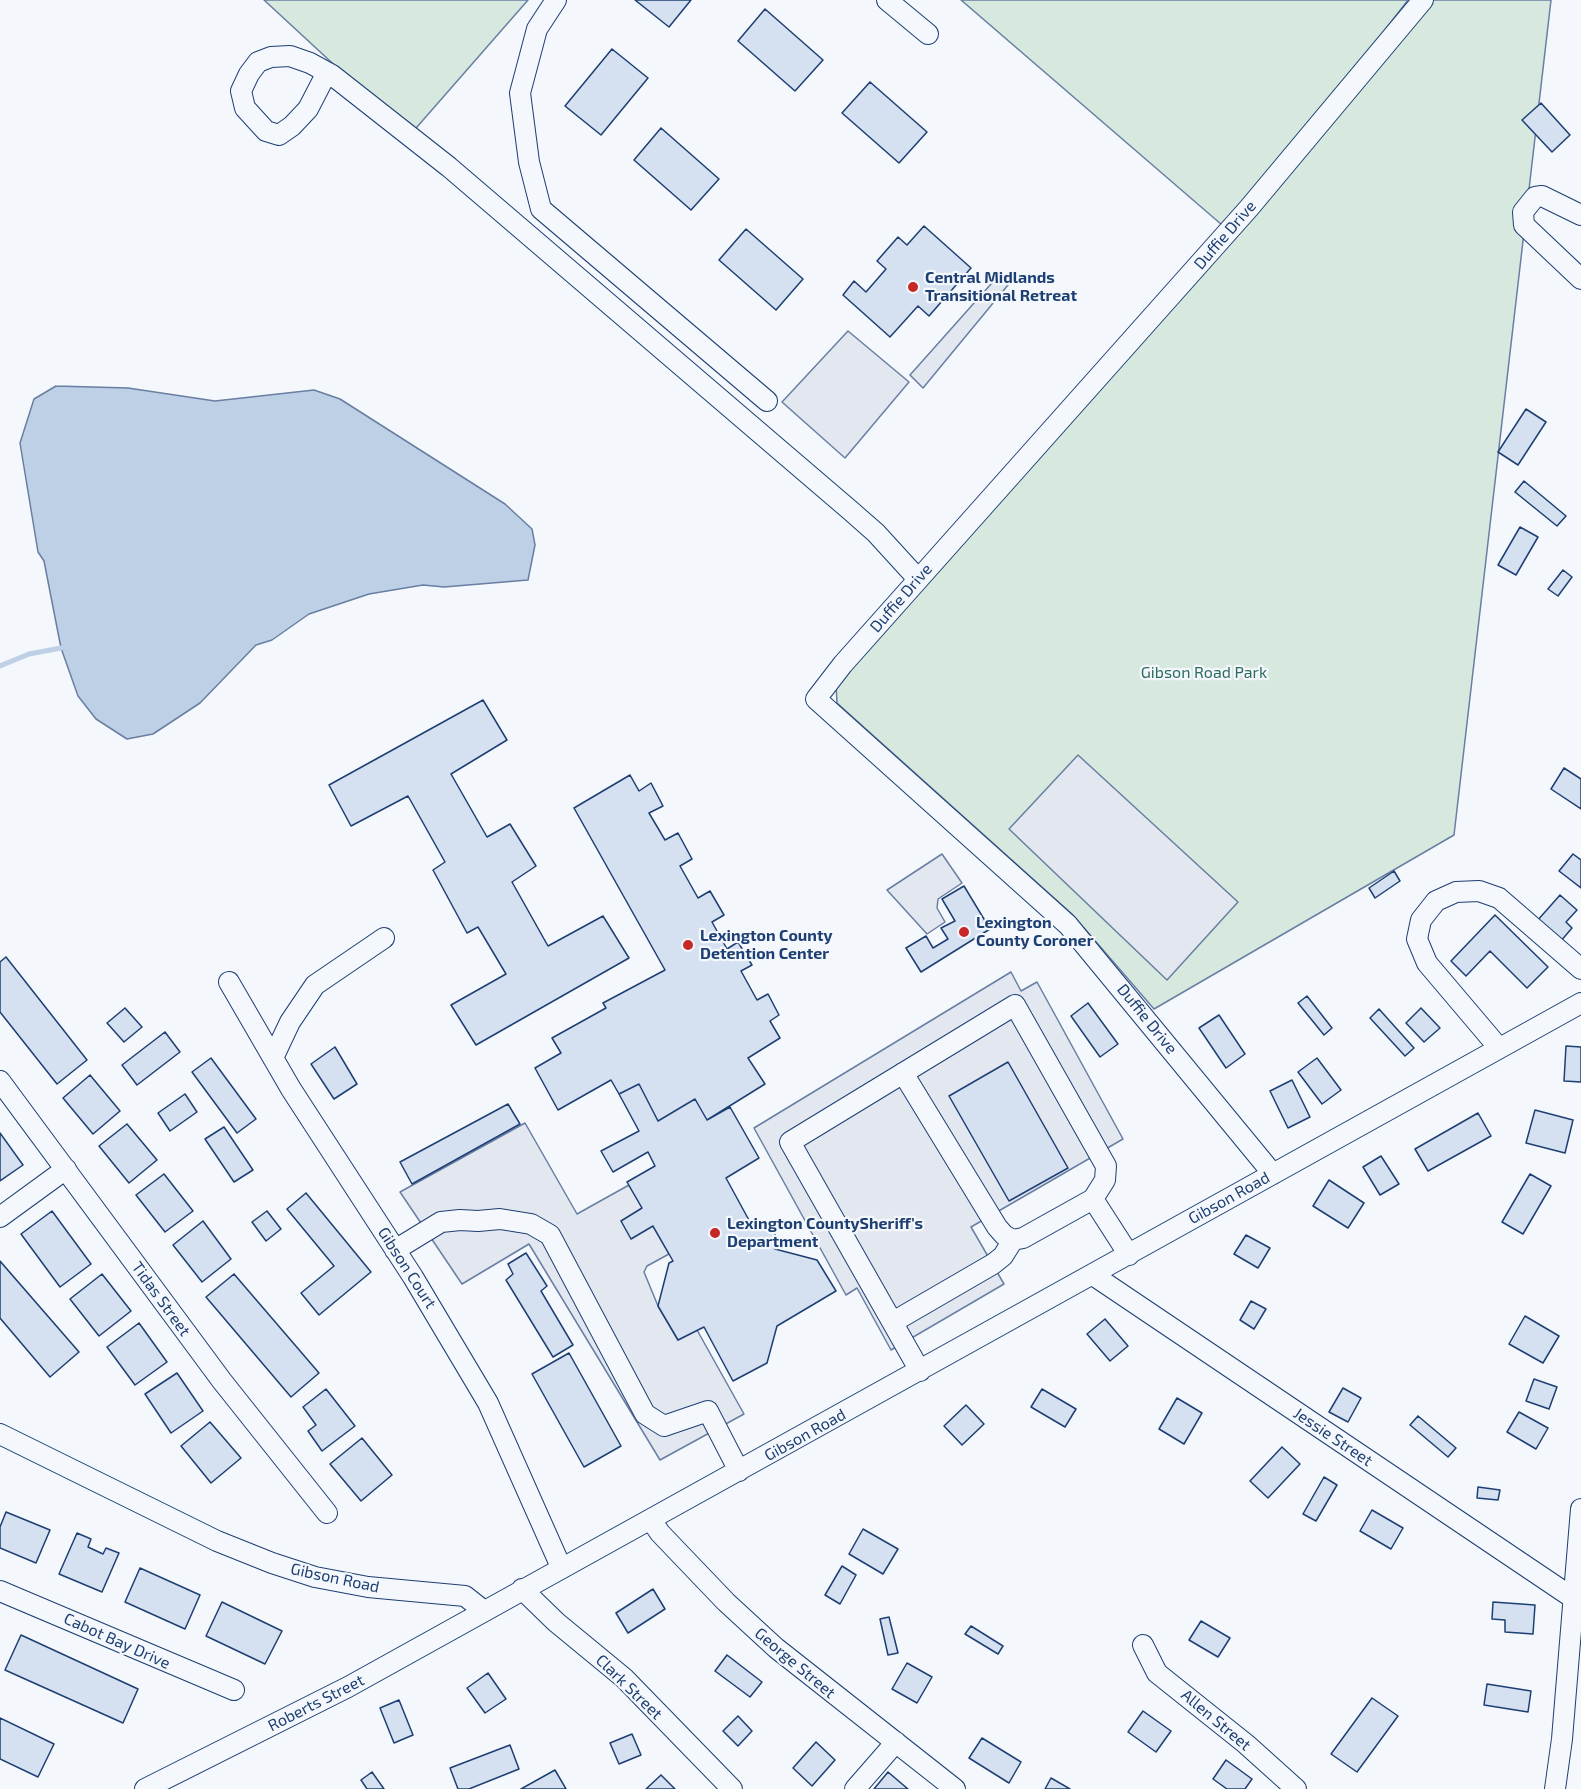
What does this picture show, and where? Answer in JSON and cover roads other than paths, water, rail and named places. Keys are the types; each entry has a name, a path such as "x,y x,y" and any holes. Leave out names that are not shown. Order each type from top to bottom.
{"street":[{"path":"556,0 537,29 520,93 529,162 541,209 767,401"},
{"path":"887,0 928,34"},
{"name":"Duffie Drive","path":"1273,1174 1068,925 816,699 918,579 1249,208 1423,0"},
{"path":"332,75 323,80 308,109 292,126 279,135 266,131 245,108 242,91 249,74 258,62 272,57 290,56 310,63 332,75 474,188 833,495 876,533 918,579"},
{"path":"1581,215 1542,196 1535,197 1523,212 1524,225 1581,279"},
{"path":"1499,1048 1426,963 1417,939 1421,920 1436,901 1456,892 1479,891 1499,898 1581,969"},
{"path":"273,1058 290,1022 315,985 384,938"},
{"name":"Gibson Court","path":"229,982 273,1058 450,1335 488,1403 561,1567"},
{"name":"Gibson Road","path":"0,1434 217,1541 272,1563 315,1577 368,1587 465,1596 484,1611 1581,1003"},
{"path":"903,1073 997,1227 1013,1239 1023,1238 1093,1199 1105,1180 1106,1166 1015,1005 903,1073 790,1142 920,1371"},
{"name":"Tidas Street","path":"0,1081 222,1381 327,1514"},
{"path":"0,1217 66,1169"},
{"path":"1093,1199 1129,1255"},
{"path":"395,1250 441,1222 460,1220 500,1219 531,1224 550,1235 645,1414 664,1426 708,1411 739,1471"},
{"path":"893,1323 993,1264 1003,1256 1013,1239"},
{"name":"Jessie Street","path":"1093,1275 1573,1598"},
{"path":"1555,1789 1572,1742 1573,1598 1581,1509"},
{"name":"George Street","path":"651,1520 660,1533 726,1602 776,1648 841,1702 955,1789"},
{"name":"Clark Street","path":"522,1589 556,1622 624,1678 732,1789"},
{"name":"Cabot Bay Drive","path":"0,1591 234,1690"},
{"name":"Roberts Street","path":"146,1789 348,1687 484,1611"},
{"name":"Allen Street","path":"1143,1645 1157,1673 1296,1789"},
{"path":"855,1789 896,1742"}],"water":[{"path":"56,386 128,388 215,401 314,390 340,399 505,504 532,529 535,545 528,580 444,587 423,585 369,594 309,614 272,640 256,645 200,703 153,734 127,739 96,719 78,696 61,648 44,561 38,552 20,443 34,399"}],"waterway":[{"path":"0,666 29,654 61,648"}],"place":[{"name":"Central Midlands Transitional Retreat","path":"913,287"},
{"name":"Lexington County Coroner","path":"964,932"},
{"name":"Lexington County Detention Center","path":"688,945"},
{"name":"Lexington CountySheriff's Department","path":"715,1233"}],"park label":[{"name":"Gibson Road Park","path":"1204,673"}]}
